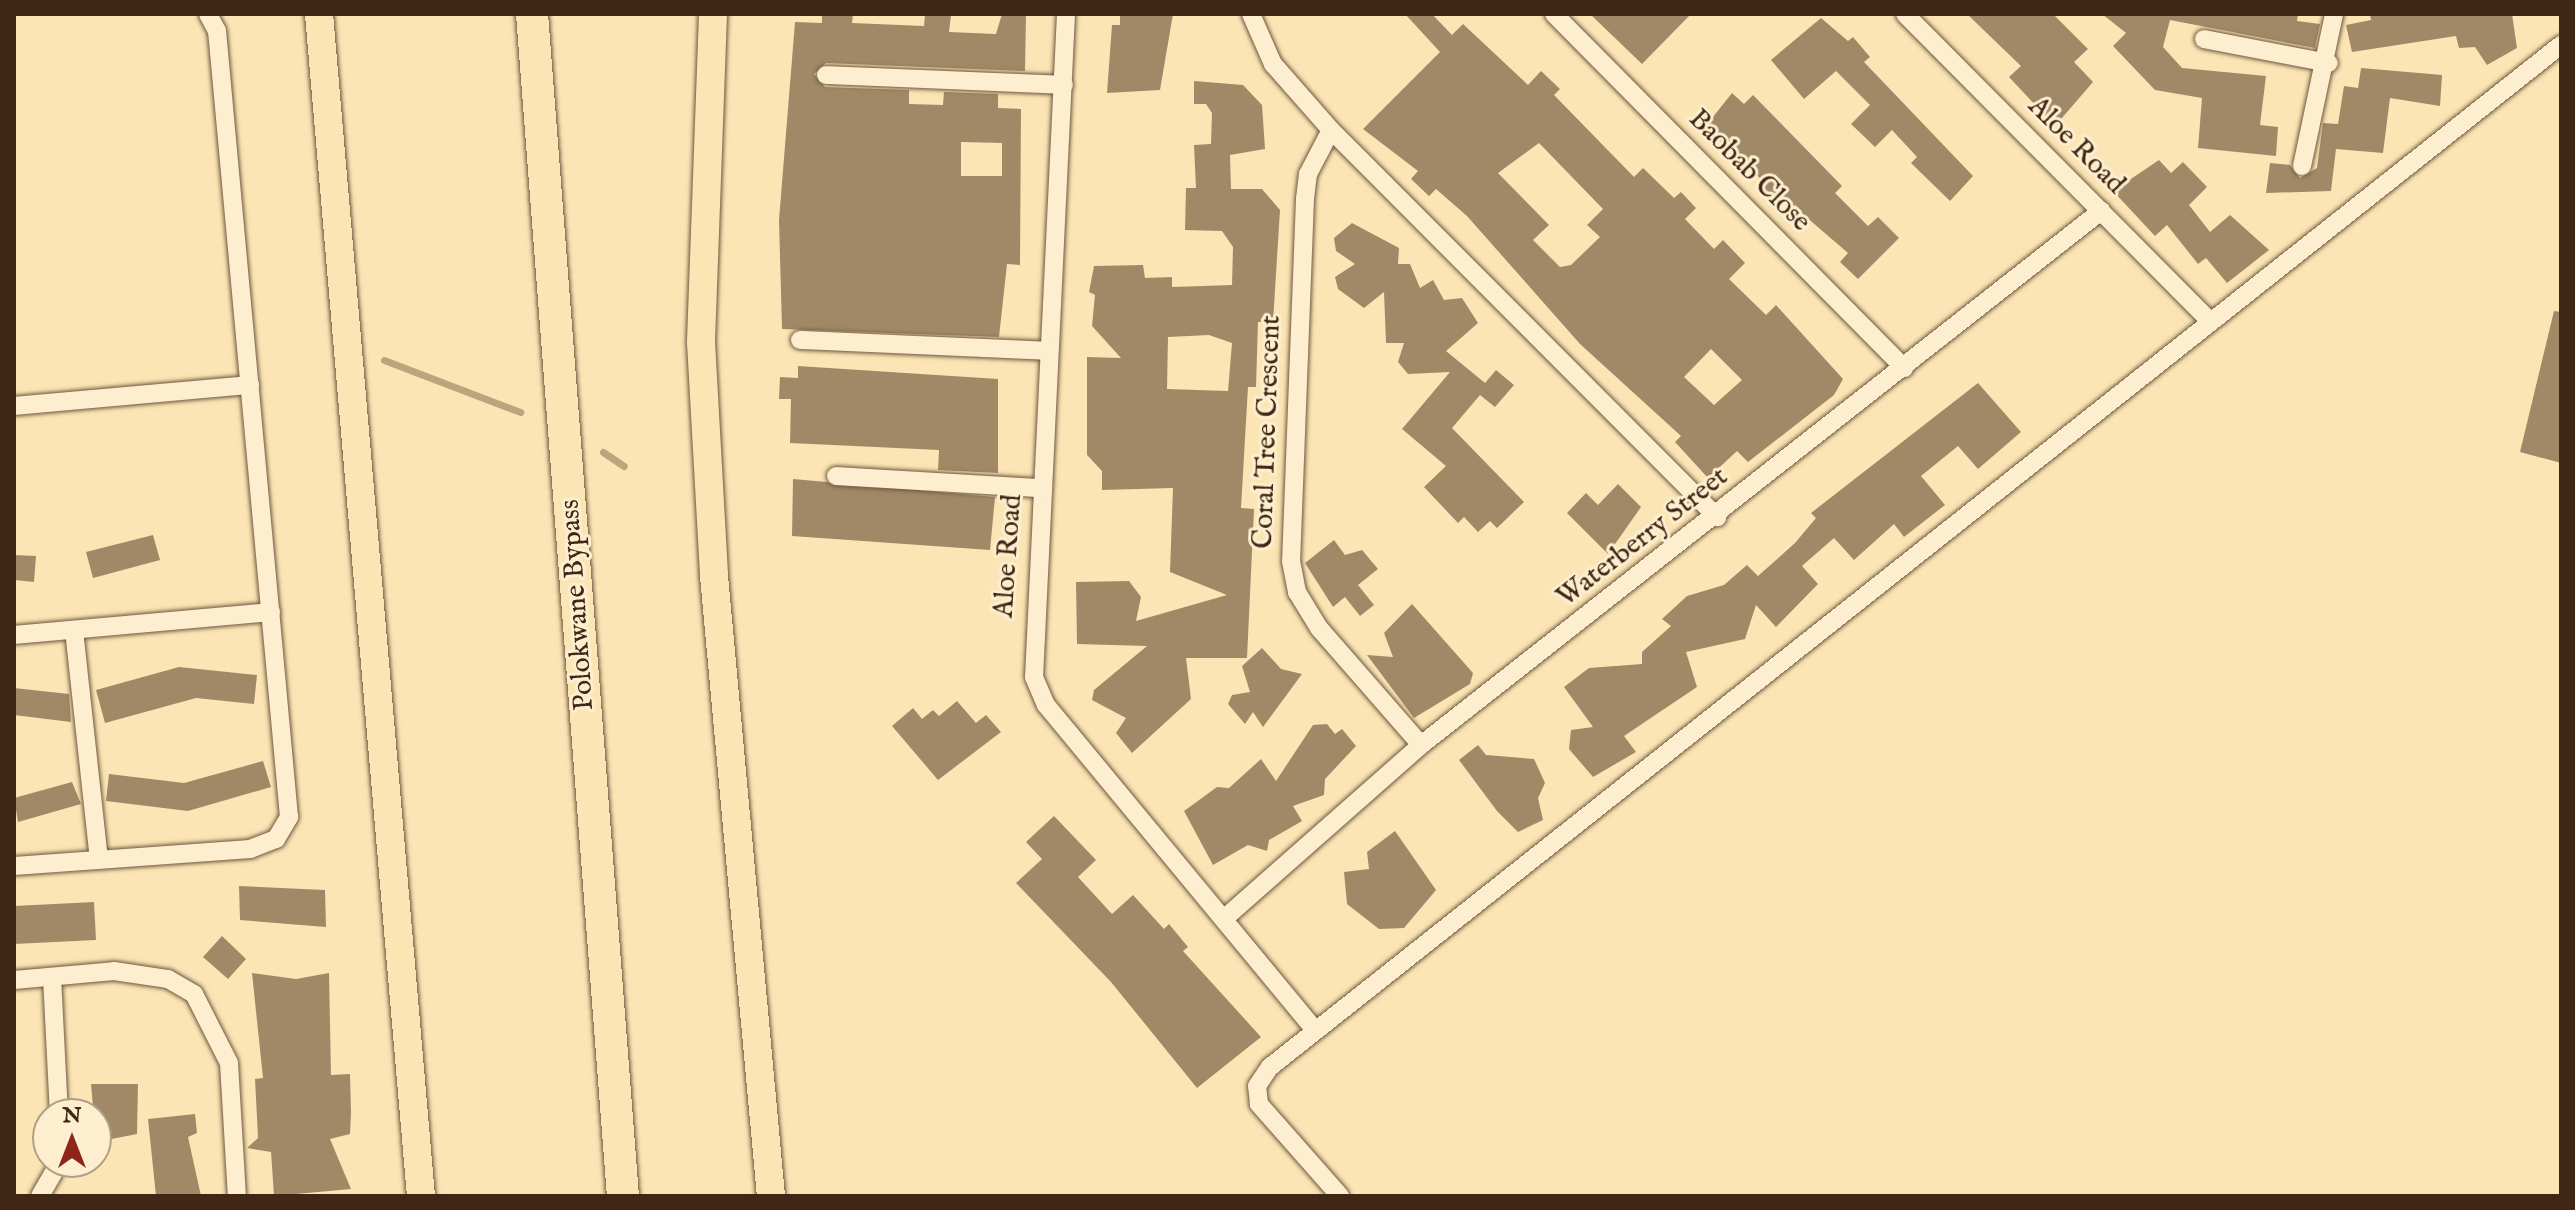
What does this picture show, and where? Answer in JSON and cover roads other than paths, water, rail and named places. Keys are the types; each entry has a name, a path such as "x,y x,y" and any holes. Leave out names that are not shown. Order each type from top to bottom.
{"highway":[{"name":"Polokwane Bypass","path":"532,14 623,1196"}],"main road":[{"path":"319,14 421,1196"},
{"path":"713,14 701,342 714,576 771,1196"}],"street":[{"path":"14,866 250,849 284,831 271,612 250,385 217,31 208,14"},
{"name":"Aloe Road","path":"1066,14 1034,677 1046,705 1226,917 1314,1029"},
{"path":"1251,14 1273,64 1331,130 1717,517"},
{"name":"Baobab Close","path":"1554,14 1904,368"},
{"name":"Aloe Road","path":"1905,14 2208,319"},
{"path":"2302,166 2329,63 2334,14"},
{"path":"2204,39 2329,63"},
{"path":"1340,1196 1257,1098 1270,1067 2208,319 2561,45"},
{"path":"826,75 1064,85"},
{"name":"Coral Tree Crescent","path":"1331,130 1308,174 1305,199 1291,561 1297,592 1319,628 1421,745"},
{"name":"Waterberry Street","path":"1226,917 1421,745 1717,517 2101,211"},
{"path":"800,340 1049,351"},
{"path":"14,406 250,385"},
{"path":"836,476 1041,488"},
{"path":"14,635 271,612"},
{"path":"74,630 99,860"},
{"path":"14,980 114,971 168,979 194,994 229,1063 237,1196"},
{"path":"52,977 58,1098"},
{"path":"40,1196 51,1178"}],"waterway":[{"path":"384,360 520,412"},
{"path":"603,452 624,466"}]}
